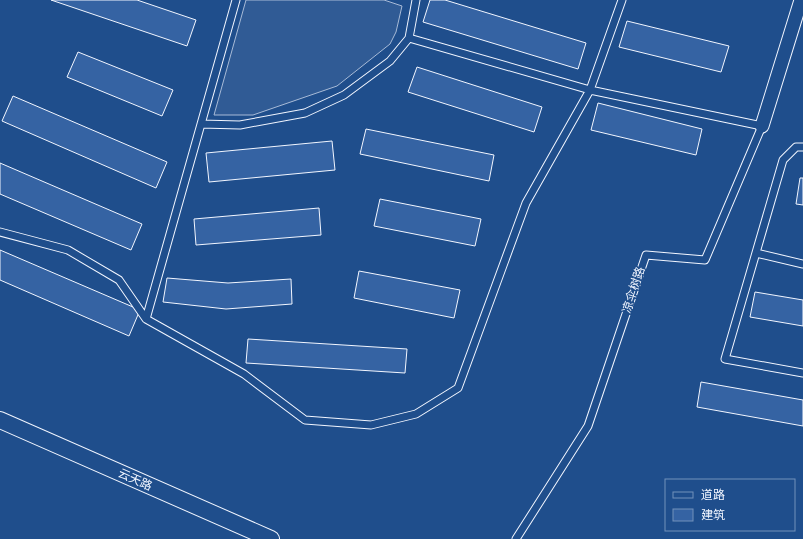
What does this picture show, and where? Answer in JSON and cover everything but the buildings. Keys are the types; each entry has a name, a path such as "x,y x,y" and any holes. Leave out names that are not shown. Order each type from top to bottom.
{"street":[{"name":"凉伞树路","path":"762,126 801,0"},
{"name":"云天路","path":"0,420 271,539"}],"lane":[{"path":"146,319 236,0"},
{"path":"201,124 240,125 305,112 344,95 390,60 409,38 416,0"},
{"path":"0,232 68,250 119,280 146,319 244,374 305,420 371,426 416,414 458,388 526,203 590,90 622,0"},
{"path":"409,38 590,90 762,126"},
{"name":"凉伞树路","path":"516,539 588,426 646,255 705,260 762,126"},
{"path":"803,147 796,147 783,160 725,359 803,373"},
{"path":"756,253 803,264"}],"shaded area":[{"path":"246,0 384,0 402,6 396,32 390,44 337,86 253,115 214,115"}]}
